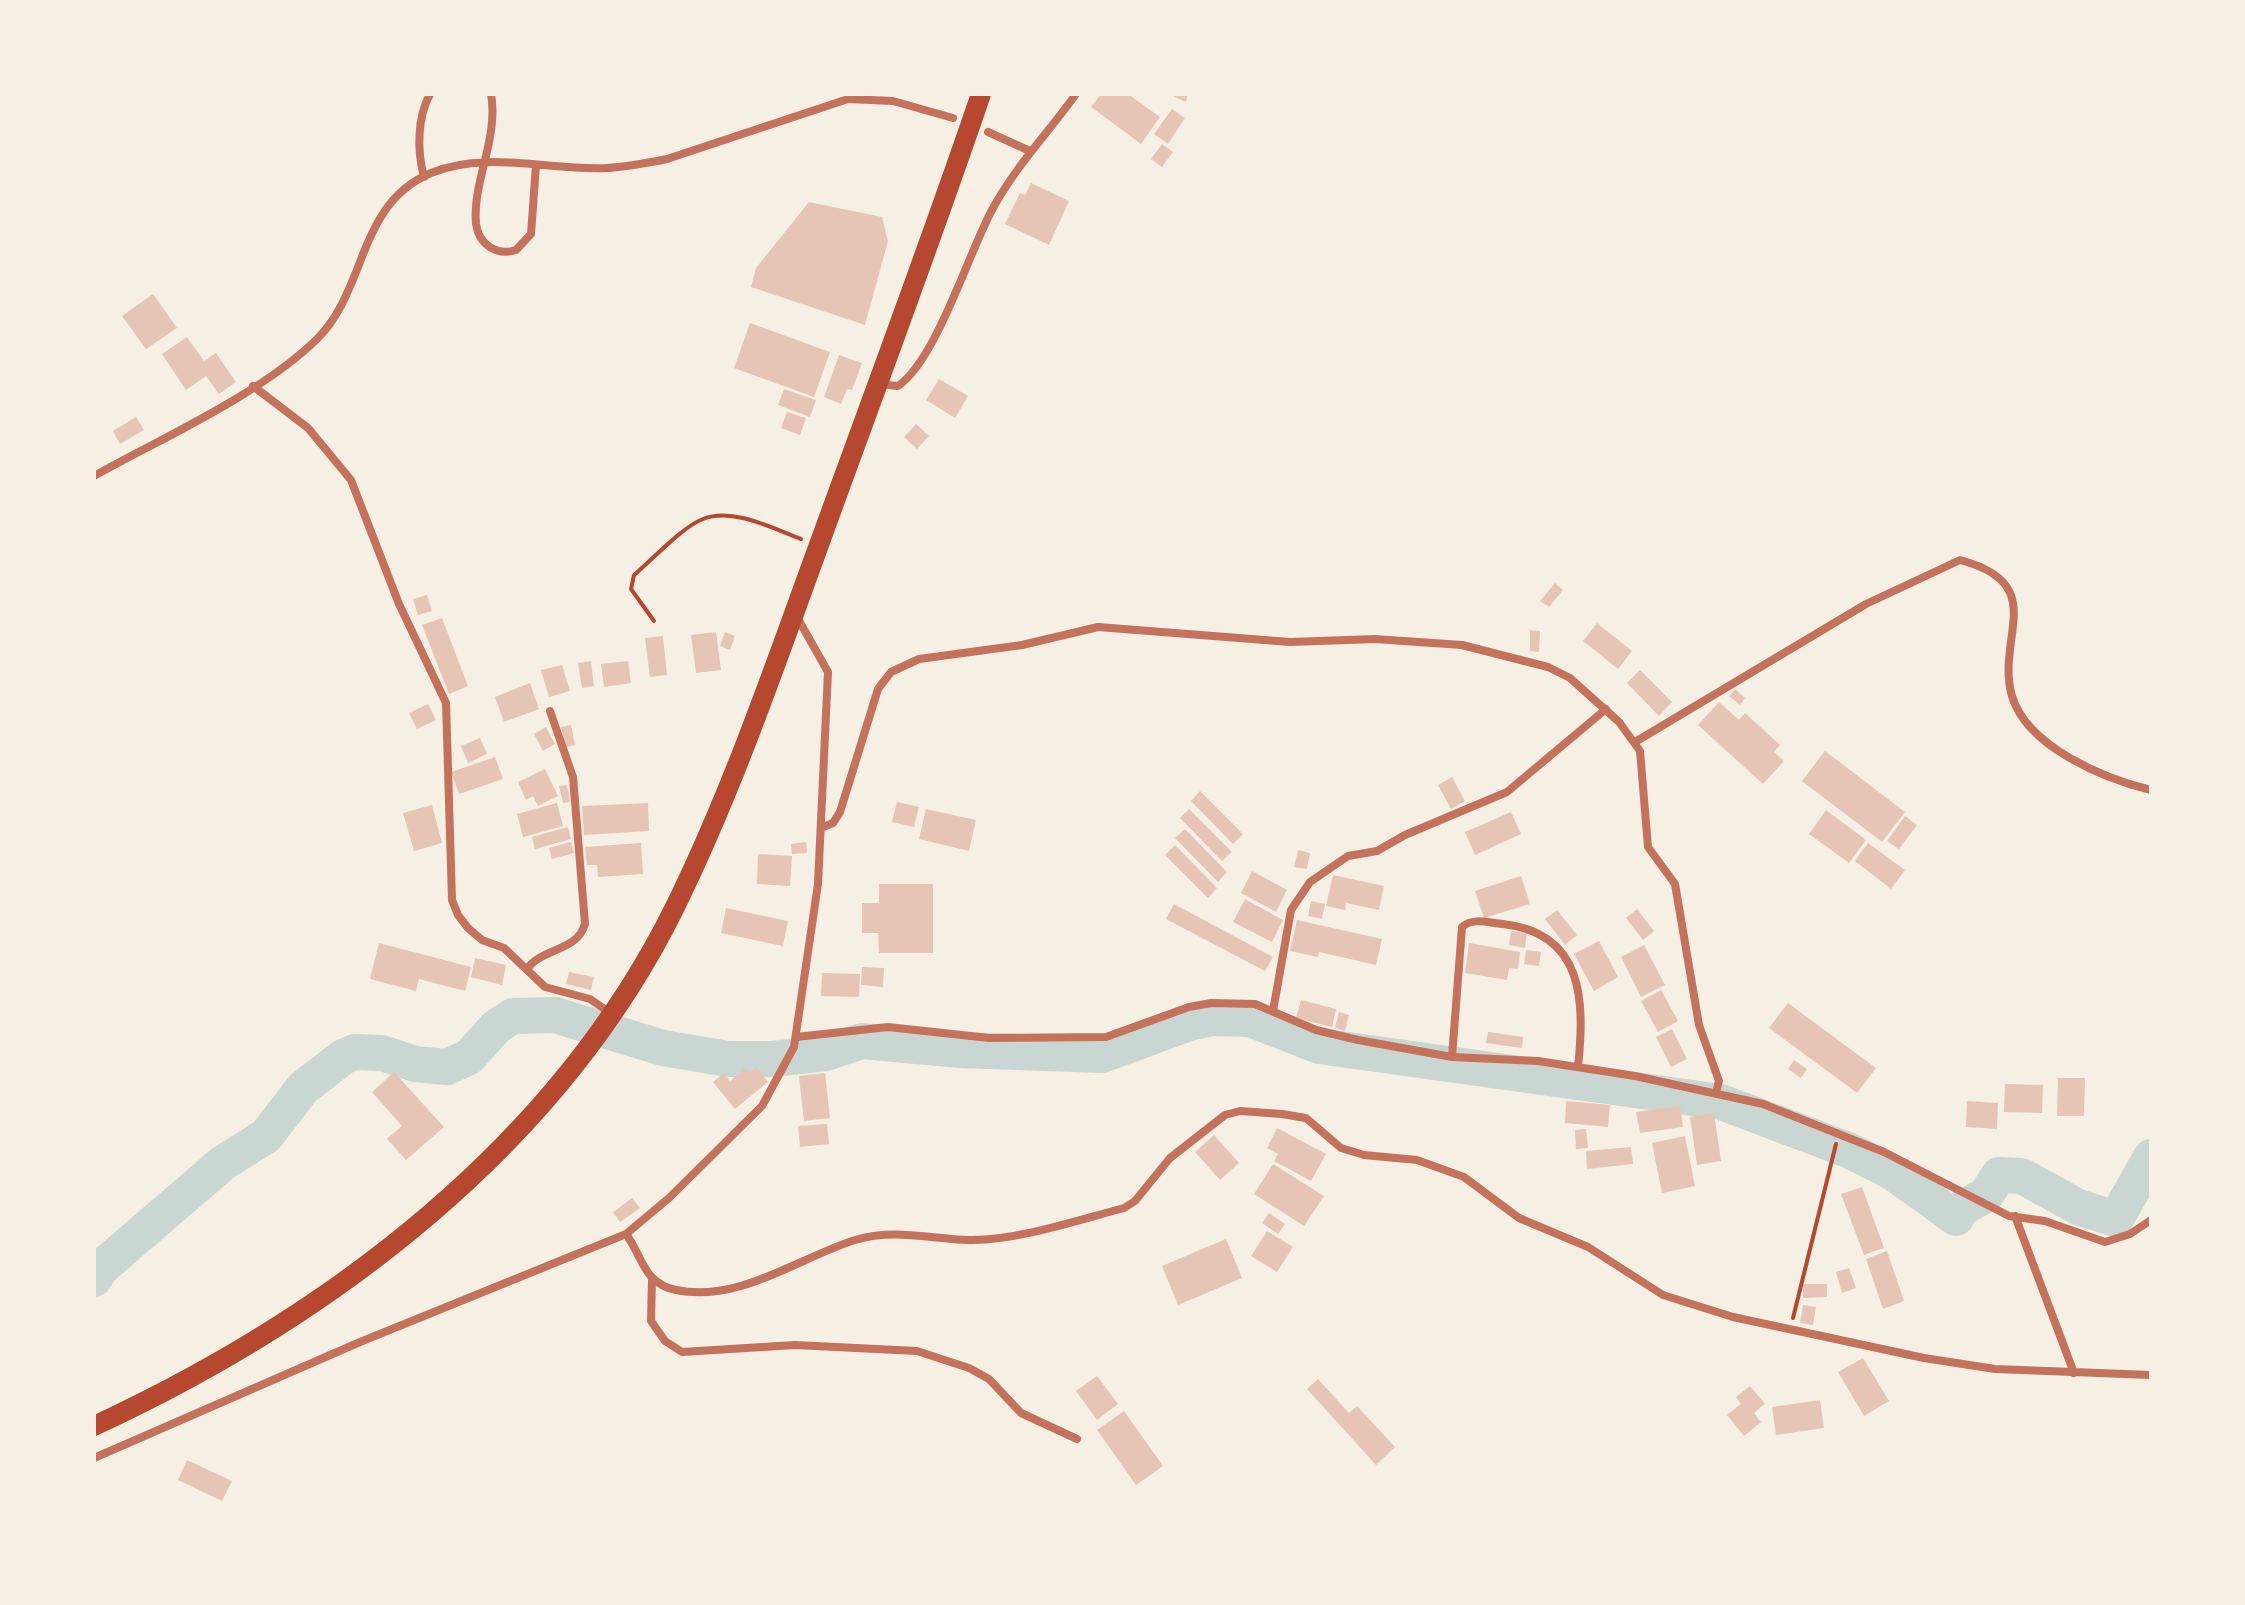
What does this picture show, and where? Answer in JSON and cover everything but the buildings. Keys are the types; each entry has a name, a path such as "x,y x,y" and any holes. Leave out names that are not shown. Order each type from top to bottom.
{"highway":[{"path":"94,1426 178,1387 256,1341 381,1255 441,1204 506,1142 580,1058 612,1014 674,910 732,781 981,94"}],"street":[{"path":"424,177 419,156 421,122 430,94"},
{"path":"491,94 492,126 476,224 486,245 501,253 516,250 531,234 536,165"},
{"path":"877,383 898,386 914,370 943,321 991,211 1030,151 1076,94"},
{"path":"94,476 285,366 328,327 341,310 378,216 395,198 424,177 455,167 486,164 605,168 667,159 848,99 893,101 953,118"},
{"path":"988,132 1030,151"},
{"path":"253,386 317,437 357,490 399,604 446,703 446,783 455,908 475,934 504,948 545,987 590,999 612,1014"},
{"path":"1635,742 1866,604 1960,560 1989,568 2000,578 2016,607 2010,685 2015,706 2030,726 2056,749 2106,777 2151,790"},
{"path":"94,1458 360,1342 626,1234 669,1198 762,1106 780,1077 796,1037 818,884 828,672 794,613"},
{"path":"821,828 833,823 840,812 878,689 891,672 919,659 1022,645 1098,627 1290,642 1375,639 1462,645 1548,667 1570,678 1606,709 1635,742 1644,761 1648,847 1675,884 1699,1025 1719,1081 1716,1092"},
{"path":"1273,1011 1291,910 1310,882 1348,856 1377,851 1405,835 1507,792 1606,709"},
{"path":"527,969 539,955 575,941 585,924 573,777 550,711"},
{"path":"1452,1057 1462,927 1474,920 1524,927 1544,934 1565,955 1578,992 1582,1020 1578,1067"},
{"path":"796,1037 888,1027 989,1038 1106,1037 1211,1003 1255,1004 1316,1030 1452,1057 1538,1061 1578,1067 1716,1092 1763,1104 1838,1134 2015,1216 2045,1221 2105,1242 2130,1234 2151,1220"},
{"path":"652,1280 676,1290 725,1289 746,1285 818,1253 875,1234 992,1239 1124,1208 1135,1201 1170,1158 1225,1115 1240,1111 1306,1118 1341,1148 1364,1155 1417,1160 1464,1177 1519,1218 1588,1247 1663,1295 1733,1317 1924,1358 1995,1369 2151,1375"},
{"path":"2015,1216 2074,1373"},
{"path":"626,1234 652,1280 651,1321 665,1341 682,1352 795,1345 917,1351 969,1368 989,1379 1021,1413 1077,1439"}],"path":[{"path":"654,621 631,589 634,575 702,519 719,516 745,519 819,545"},
{"path":"1790,1329 1838,1134"}],"waterway":[{"path":"94,1279 101,1268 223,1163 266,1136 303,1088 343,1057 355,1052 382,1053 415,1064 447,1067 469,1057 496,1027 513,1016 555,1015 663,1048 728,1059 773,1059 826,1053 862,1041 961,1050 1102,1055 1189,1023 1213,1018 1250,1019 1319,1046 1721,1102 1848,1150 1892,1172 1956,1218 1962,1208 1986,1195 1999,1175 2022,1176 2078,1207 2116,1219 2151,1157"}]}
